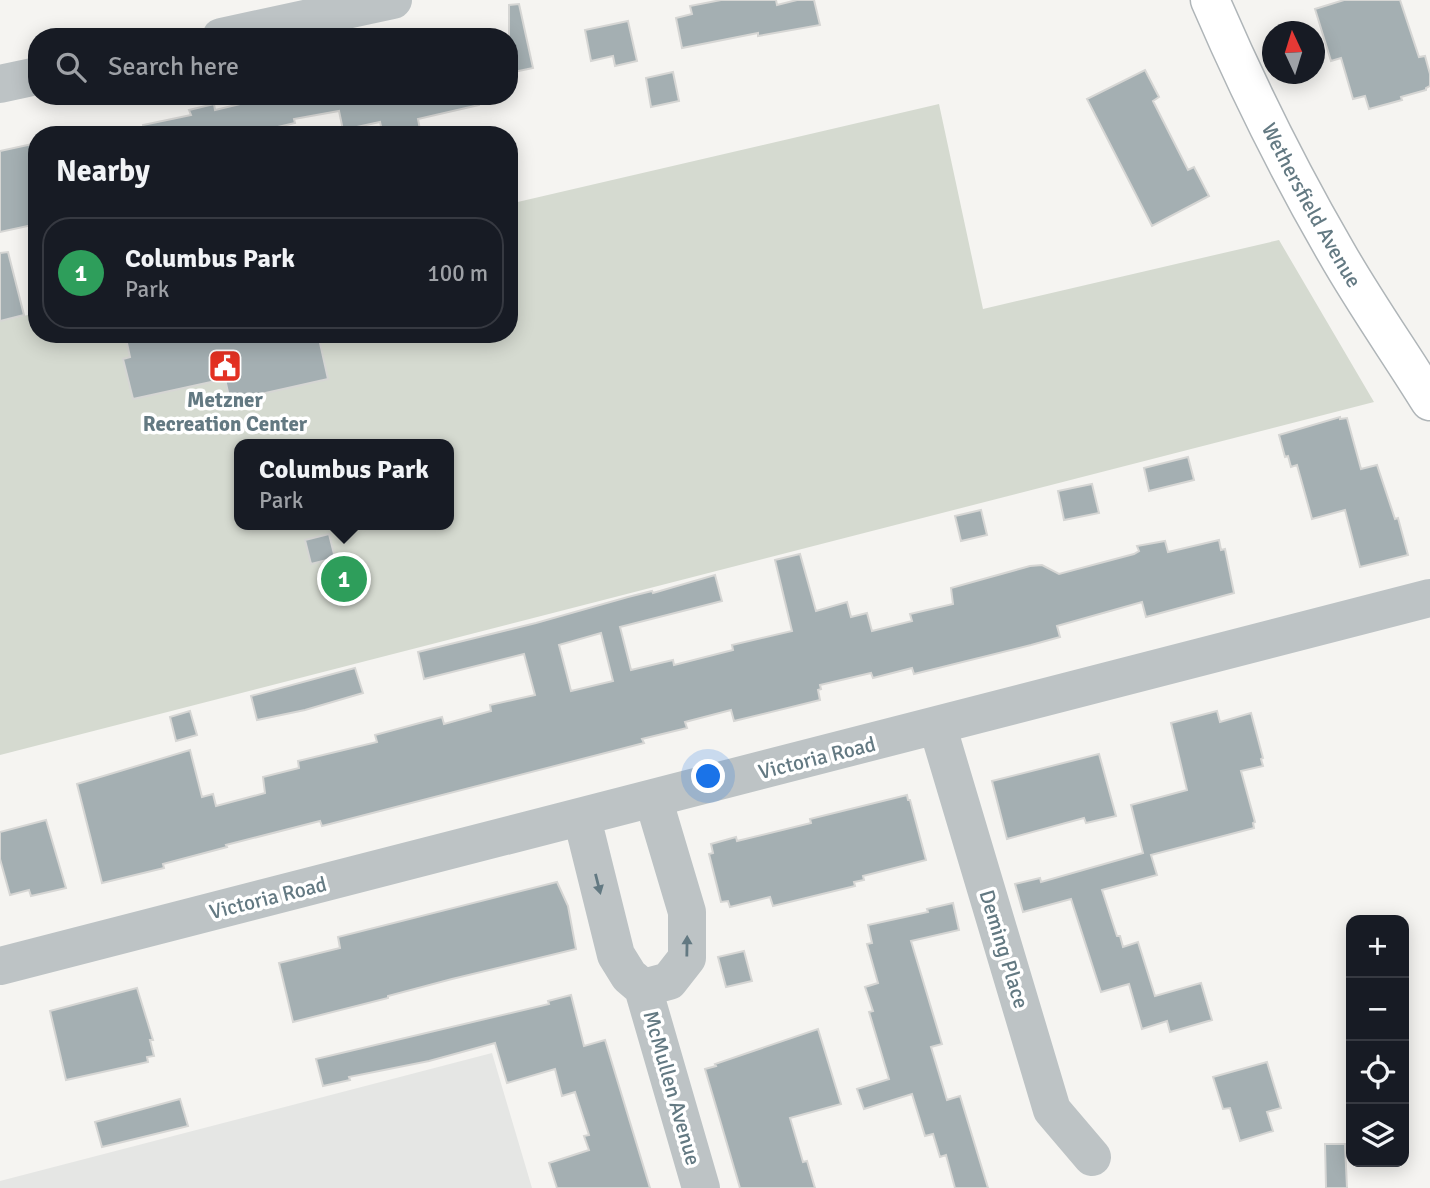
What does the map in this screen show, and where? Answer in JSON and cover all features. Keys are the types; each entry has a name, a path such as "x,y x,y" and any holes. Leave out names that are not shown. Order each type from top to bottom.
{"main road":[{"name":"Wethersfield Avenue","path":"1210,0 1265,119 1309,205 1347,271 1430,401"}],"street":[{"path":"262,28 393,0"},
{"path":"0,84 28,78"},
{"name":"Victoria Road","path":"0,966 653,798 938,728 1430,598"},
{"name":"Deming Place","path":"938,728 1052,1110 1092,1157"},
{"name":"McMullen Avenue","path":"643,988 668,981 687,958 687,912 653,798"},
{"name":"McMullen Avenue","path":"582,818 616,955 629,976 643,988 701,1188"}],"shaded area":[{"path":"939,104 983,309 1279,240 1374,402 0,755 0,321 28,315 28,343 518,343 518,202"},
{"path":"492,1053 532,1188 0,1188 0,1181"}],"building":[{"path":"721,0 776,0 777,5 797,0 814,0 820,25 758,36 758,33 682,48 676,18 692,14 690,6"},
{"path":"1344,0 1400,0 1419,57 1425,56 1430,86 1426,90 1401,97 1402,100 1369,109 1365,96 1353,99 1341,58 1331,61 1325,42 1325,21 1319,21 1315,9"},
{"path":"519,4 533,68 518,71 518,28 509,28 509,5"},
{"path":"628,21 637,61 615,66 613,56 591,61 585,30"},
{"path":"1145,70 1159,97 1153,101 1188,170 1194,167 1209,196 1152,226 1087,99"},
{"path":"673,72 679,101 651,107 646,78"},
{"path":"210,105 214,105 215,110 236,105 479,105 418,119 419,126 381,126 380,122 342,126 339,111 294,119 295,123 282,126 143,126 191,115 189,110"},
{"path":"28,145 28,226 0,232 0,151"},
{"path":"8,252 24,315 0,321 0,253"},
{"name":"Metzner Recreation Center","path":"127,343 320,343 328,379 230,401 225,379 133,399 123,359 130,357"},
{"path":"1340,417 1347,418 1361,469 1377,465 1395,519 1398,518 1408,555 1360,567 1345,510 1312,519 1297,465 1291,467 1288,456 1285,457 1279,435"},
{"path":"1188,457 1194,480 1149,491 1144,468"},
{"path":"1092,484 1099,513 1064,520 1058,491"},
{"path":"981,510 987,535 961,541 955,516"},
{"path":"329,534 335,558 311,564 305,540"},
{"path":"1219,540 1221,550 1225,549 1234,593 1146,617 1142,602 1057,626 1060,637 1031,645 914,674 912,668 873,678 871,673 820,685 820,700 734,721 731,710 685,722 687,728 642,739 644,743 322,826 320,821 226,845 227,847 163,864 164,868 102,883 77,784 190,750 202,797 213,794 216,806 265,793 263,777 299,768 298,761 377,742 375,735 442,717 444,724 491,711 490,705 535,695 524,654 424,679 418,652 715,575 722,601 620,627 631,670 673,660 674,665 733,650 732,645 792,631 775,560 800,554 816,611 847,602 851,617 867,613 872,631 912,621 910,614 953,604 951,588 1030,566 1042,565 1059,574 1134,554 1139,551 1137,546 1165,541 1168,552","holes":["601,633 613,681 571,691 559,645"]},
{"path":"355,668 363,693 305,710 257,720 251,696"},
{"path":"190,711 197,735 176,741 170,717"},
{"path":"1217,711 1220,722 1251,713 1263,766 1241,771 1255,822 1254,828 1151,855 1157,875 1102,890 1123,947 1138,942 1155,996 1201,983 1212,1020 1170,1032 1167,1021 1142,1029 1129,984 1101,992 1071,899 1023,912 1015,884 1040,878 1041,882 1143,853 1131,805 1187,790 1171,723"},
{"path":"1099,754 1116,816 1086,823 1084,818 1007,839 992,781"},
{"path":"907,795 926,860 863,876 864,880 854,882 855,886 773,906 770,897 730,907 728,901 721,902 709,854 713,853 711,844 736,837 737,841 811,823 810,819"},
{"path":"46,820 66,888 31,896 29,890 10,895 0,859 0,832"},
{"path":"557,882 568,906 576,949 293,1022 279,963 340,948 338,937"},
{"path":"953,903 959,930 911,941 942,1044 931,1047 947,1100 960,1096 988,1188 955,1188 946,1155 940,1157 933,1134 925,1136 912,1094 864,1109 857,1089 889,1079 869,1012 873,1011 865,987 878,983 867,944 872,943 868,925 928,912 927,909"},
{"path":"744,951 752,981 726,987 718,957"},
{"path":"137,988 153,1040 150,1040 154,1056 147,1057 148,1062 66,1080 50,1011"},
{"path":"571,995 584,1046 605,1040 650,1188 557,1188 549,1163 589,1150 584,1136 589,1135 575,1092 562,1096 555,1069 507,1083 495,1043 429,1061 349,1077 350,1080 323,1086 316,1059 549,1004 548,1001"},
{"path":"818,1029 841,1104 790,1118 803,1162 807,1161 815,1188 740,1188 705,1069"},
{"path":"1267,1062 1281,1108 1267,1112 1273,1131 1240,1141 1230,1108 1223,1109 1213,1077"},
{"path":"180,1099 188,1126 102,1147 95,1122"},
{"path":"1325,1144 1345,1144 1347,1188 1326,1188"}],"place":[{"name":"Metzner Recreation Center","path":"225,366"},
{"name":"Columbus Park","path":"344,579"}]}
